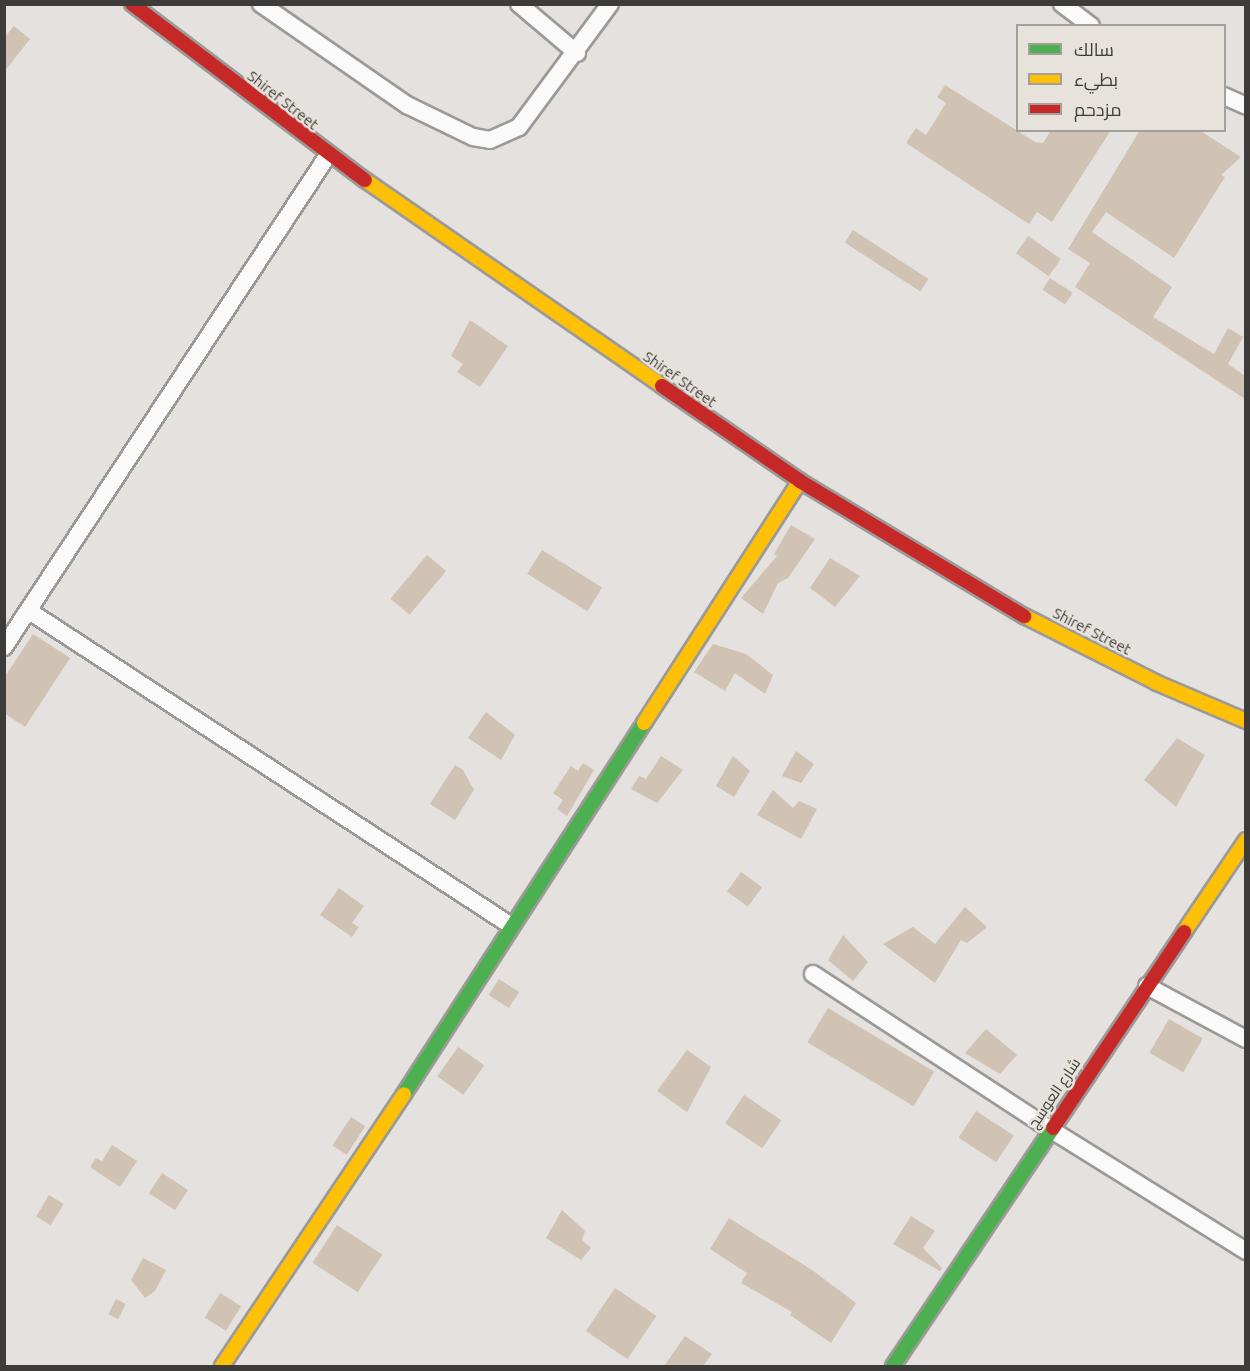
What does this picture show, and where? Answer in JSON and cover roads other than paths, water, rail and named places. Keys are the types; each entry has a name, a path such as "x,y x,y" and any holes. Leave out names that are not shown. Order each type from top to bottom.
{"street":[{"name":"Shiref Street","path":"132,4 328,155 800,481 991,600 1157,682 1245,721"},
{"path":"261,4 407,105 473,137 490,140 519,127 577,53 610,4"},
{"path":"519,4 577,53"},
{"path":"1062,4 1088,24"},
{"path":"1226,97 1245,106"},
{"path":"4,647 328,155"},
{"path":"222,1366 430,1055 510,925 800,481"},
{"path":"29,611 510,925"},
{"name":"شارع العوسج","path":"893,1366 1245,840"},
{"path":"813,974 1050,1129 1245,1251"},
{"path":"1147,986 1245,1039"}]}
